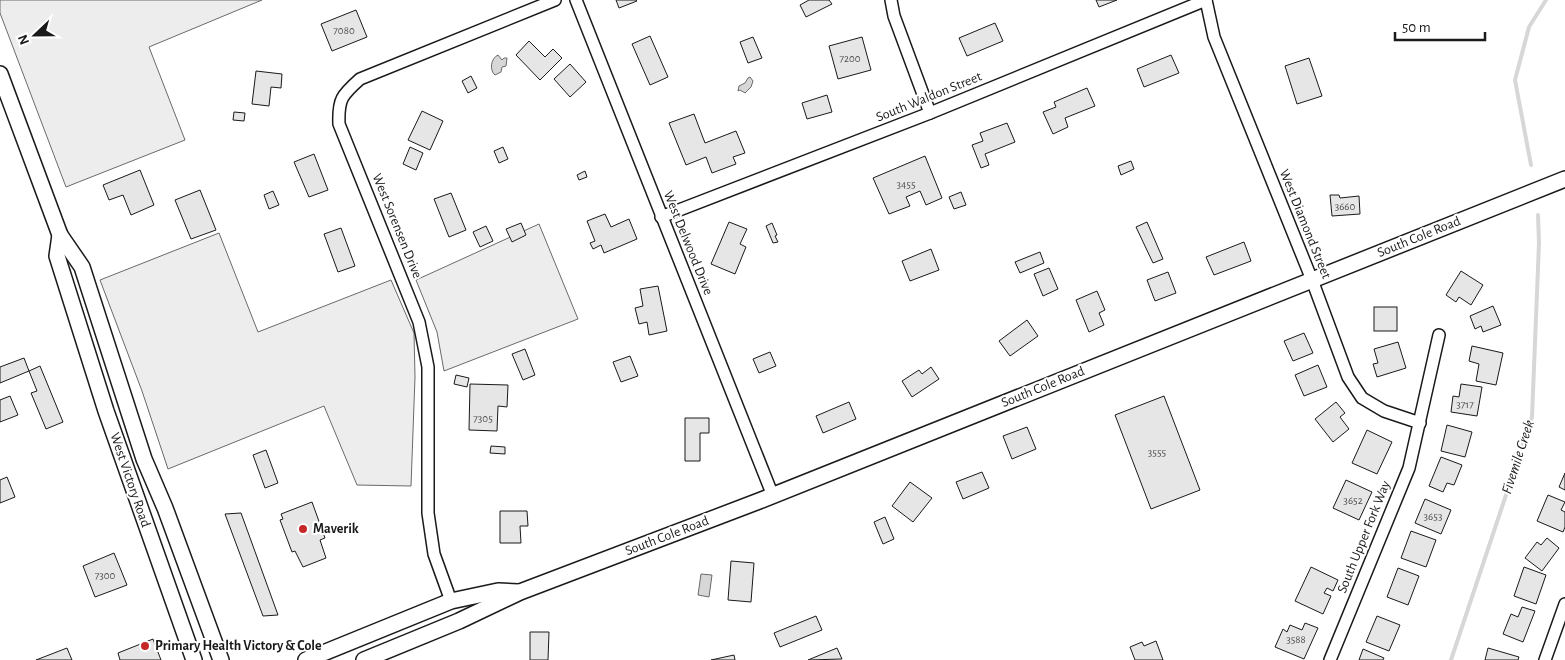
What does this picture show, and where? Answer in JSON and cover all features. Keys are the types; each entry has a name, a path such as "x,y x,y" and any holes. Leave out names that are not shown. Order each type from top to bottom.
{"main road":[{"name":"West Victory Road","path":"0,74 60,235 82,267 144,459 165,508 221,660"},
{"name":"South Cole Road","path":"364,660 453,624 520,592 773,496 1565,179"},
{"name":"West Victory Road","path":"60,235 57,256 106,411 194,660"},
{"name":"West Victory Road","path":"71,298 83,300 90,320 111,359"},
{"name":"South Cole Road","path":"306,660 451,601 498,591 520,592"},
{"name":"South Cole Road","path":"421,636 437,626 451,601"}],"street":[{"name":"West Sorensen Drive","path":"451,601 436,562 430,536 428,513 428,368 419,322 339,124 338,109 344,94 360,79 555,0"},
{"name":"West Delwood Drive","path":"576,0 773,496"},
{"path":"891,0 894,16 930,114"},
{"name":"South Waldon Street","path":"662,217 930,114 1206,0"},
{"name":"West Diamond Street","path":"1206,0 1214,37 1312,280 1348,377 1362,398 1384,410 1420,423"},
{"name":"South Upper Fork Way","path":"1330,660 1409,468 1439,335"},
{"path":"1545,660 1565,604"}],"shaded area":[{"path":"0,0 262,0 149,47 185,140 66,187 0,13"},
{"path":"498,55 502,60 507,58 506,66 502,67 501,72 495,75 492,70 492,64"},
{"path":"750,77 753,81 751,87 745,93 740,90 738,91 739,86"},
{"path":"539,224 578,319 444,371 437,332 416,280"},
{"path":"219,233 258,332 391,280 414,333 415,377 411,486 357,485 324,406 168,469 142,391 100,280"},
{"path":"701,574 712,575 709,597 698,595"}],"building":[{"path":"616,0 636,0 637,1 619,8"},
{"path":"809,0 829,0 832,4 806,17 800,5"},
{"path":"1096,0 1117,0 1099,7"},
{"path":"356,10 367,37 332,51 321,24"},
{"path":"995,23 1003,41 967,56 959,38"},
{"path":"650,36 668,77 650,85 632,44"},
{"path":"753,37 762,58 748,63 740,42"},
{"path":"862,37 871,70 838,79 829,46"},
{"path":"529,41 545,57 553,49 562,58 540,80 516,55"},
{"path":"1171,55 1179,73 1144,87 1137,69"},
{"path":"1309,58 1322,96 1297,104 1285,66"},
{"path":"570,64 586,82 570,97 554,79"},
{"path":"256,71 282,74 281,88 271,87 269,106 252,104"},
{"path":"471,76 477,88 468,93 462,81"},
{"path":"1087,88 1095,106 1065,118 1068,127 1053,134 1043,112 1056,107 1054,102"},
{"path":"827,95 832,112 807,119 802,103"},
{"path":"422,111 443,121 430,150 408,140"},
{"path":"234,112 245,113 244,121 233,120"},
{"path":"694,114 705,143 736,131 745,153 733,157 736,164 712,173 706,157 686,165 669,123"},
{"path":"1007,123 1015,142 985,154 989,165 981,168 972,145 983,141 980,133"},
{"path":"410,147 423,153 416,170 403,164"},
{"path":"503,147 508,159 499,163 494,151"},
{"path":"314,154 328,190 309,197 294,162"},
{"path":"925,156 942,198 926,205 920,191 906,197 910,206 889,214 873,178"},
{"path":"1131,161 1134,169 1121,175 1118,166"},
{"path":"140,170 154,205 131,215 123,195 109,200 103,185"},
{"path":"585,171 587,177 579,180 577,175"},
{"path":"200,190 216,230 191,239 175,200"},
{"path":"273,191 279,205 269,209 264,195"},
{"path":"961,192 966,205 954,209 949,197"},
{"path":"451,193 466,230 449,237 434,199"},
{"path":"1330,195 1339,195 1340,198 1359,196 1360,214 1332,216"},
{"path":"605,214 611,227 629,219 637,239 604,253 601,245 593,249 590,243 595,241 587,221"},
{"path":"729,222 747,229 740,244 746,247 735,274 711,264"},
{"path":"1147,222 1163,259 1153,263 1136,227"},
{"path":"521,223 526,235 512,242 506,229"},
{"path":"772,223 778,242 773,243 766,226"},
{"path":"486,226 493,241 480,247 473,232"},
{"path":"341,228 355,266 338,272 324,234"},
{"path":"1244,242 1251,261 1214,275 1206,257"},
{"path":"931,249 939,270 910,281 902,261"},
{"path":"1040,252 1044,263 1020,273 1015,262"},
{"path":"1049,268 1058,289 1043,296 1034,274"},
{"path":"1461,271 1483,285 1471,305 1459,297 1456,302 1446,295"},
{"path":"1168,272 1176,293 1155,301 1147,280"},
{"path":"658,286 667,331 649,335 647,322 639,324 635,308 643,306 640,289"},
{"path":"1097,291 1105,310 1099,313 1104,325 1089,332 1076,300"},
{"path":"1493,306 1501,325 1483,332 1481,326 1475,329 1470,316"},
{"path":"1374,307 1397,307 1397,331 1374,331"},
{"path":"1027,320 1038,336 1010,356 999,341"},
{"path":"1304,333 1313,353 1293,361 1284,341"},
{"path":"1398,342 1406,368 1377,377 1373,364 1378,363 1374,349"},
{"path":"1472,346 1503,353 1496,385 1476,381 1479,364 1469,361"},
{"path":"525,349 535,375 523,380 512,354"},
{"path":"770,352 776,366 759,373 753,359"},
{"path":"630,356 638,376 621,382 613,362"},
{"path":"24,358 29,371 0,383 0,367"},
{"path":"1318,365 1327,387 1304,396 1295,375"},
{"path":"40,366 63,422 46,429 31,393 37,391 29,371"},
{"path":"931,367 939,379 912,397 902,381 919,370 922,374"},
{"path":"456,375 469,378 467,387 454,384"},
{"path":"470,384 508,385 507,407 498,406 497,431 469,430"},
{"path":"1461,384 1482,387 1477,416 1451,412 1453,396 1459,397"},
{"path":"10,396 18,415 0,422 0,400"},
{"path":"1164,396 1200,490 1151,509 1115,415"},
{"path":"849,402 856,419 823,433 816,416"},
{"path":"1336,402 1345,413 1340,417 1349,429 1333,442 1315,419"},
{"path":"685,418 709,418 709,433 700,433 700,461 685,461"},
{"path":"1447,425 1472,432 1465,457 1441,451"},
{"path":"1027,427 1036,449 1012,459 1003,436"},
{"path":"1367,430 1392,442 1377,474 1352,463"},
{"path":"491,446 505,447 505,454 490,453"},
{"path":"266,450 278,483 265,488 253,455"},
{"path":"1441,457 1462,465 1454,485 1447,483 1443,492 1429,486"},
{"path":"982,472 989,488 963,499 956,482"},
{"path":"1565,473 1565,490 1559,487"},
{"path":"7,477 15,497 0,503 0,480"},
{"path":"1346,480 1372,492 1359,520 1333,508"},
{"path":"910,482 932,498 913,522 892,506"},
{"path":"1548,495 1565,502 1561,510 1565,512 1563,532 1537,521"},
{"path":"1425,499 1451,510 1441,534 1415,523"},
{"name":"Maverik","path":"312,502 325,538 320,540 326,558 303,567 295,551 292,552 280,520 283,519 281,514"},
{"path":"500,511 527,511 528,526 520,526 521,543 500,543"},
{"path":"241,513 278,615 263,616 225,514"},
{"path":"885,517 894,539 883,544 874,522"},
{"path":"1411,531 1436,540 1426,567 1401,558"},
{"path":"1547,538 1559,548 1542,571 1525,558 1537,542 1541,545"},
{"path":"114,553 127,585 95,597 83,566"},
{"path":"731,561 754,563 751,602 728,600"},
{"path":"1311,567 1338,580 1333,591 1327,588 1324,593 1331,596 1323,614 1295,601"},
{"path":"1524,567 1546,575 1536,604 1514,596"},
{"path":"1398,568 1419,576 1408,605 1387,597"},
{"path":"1522,607 1535,611 1523,642 1503,634 1511,614 1518,617"},
{"path":"816,616 822,630 780,647 774,633"},
{"path":"1377,616 1400,625 1389,651 1366,642"},
{"path":"1305,623 1318,628 1304,659 1275,647 1283,629 1287,632 1290,625 1302,630"},
{"path":"530,632 549,632 548,660 530,660"},
{"name":"Primary Health Victory & Cole","path":"153,639 161,660 120,660 118,653"},
{"path":"1156,641 1163,660 1135,660 1130,647 1142,642 1144,646"},
{"path":"67,648 72,660 36,660"},
{"path":"837,648 842,659 808,660"},
{"path":"1488,648 1519,657 1518,660 1485,660"},
{"path":"1363,649 1384,658 1383,660 1359,660"},
{"path":"734,655 735,660 711,660"}],"waterway":[{"name":"Fivemile Creek","path":"1531,165 1515,80 1529,27 1546,0"},
{"name":"Fivemile Creek","path":"1451,660 1532,417 1539,243 1538,215"}],"place":[{"name":"Maverik","path":"303,529"},
{"name":"Primary Health Victory & Cole","path":"145,646"}]}
